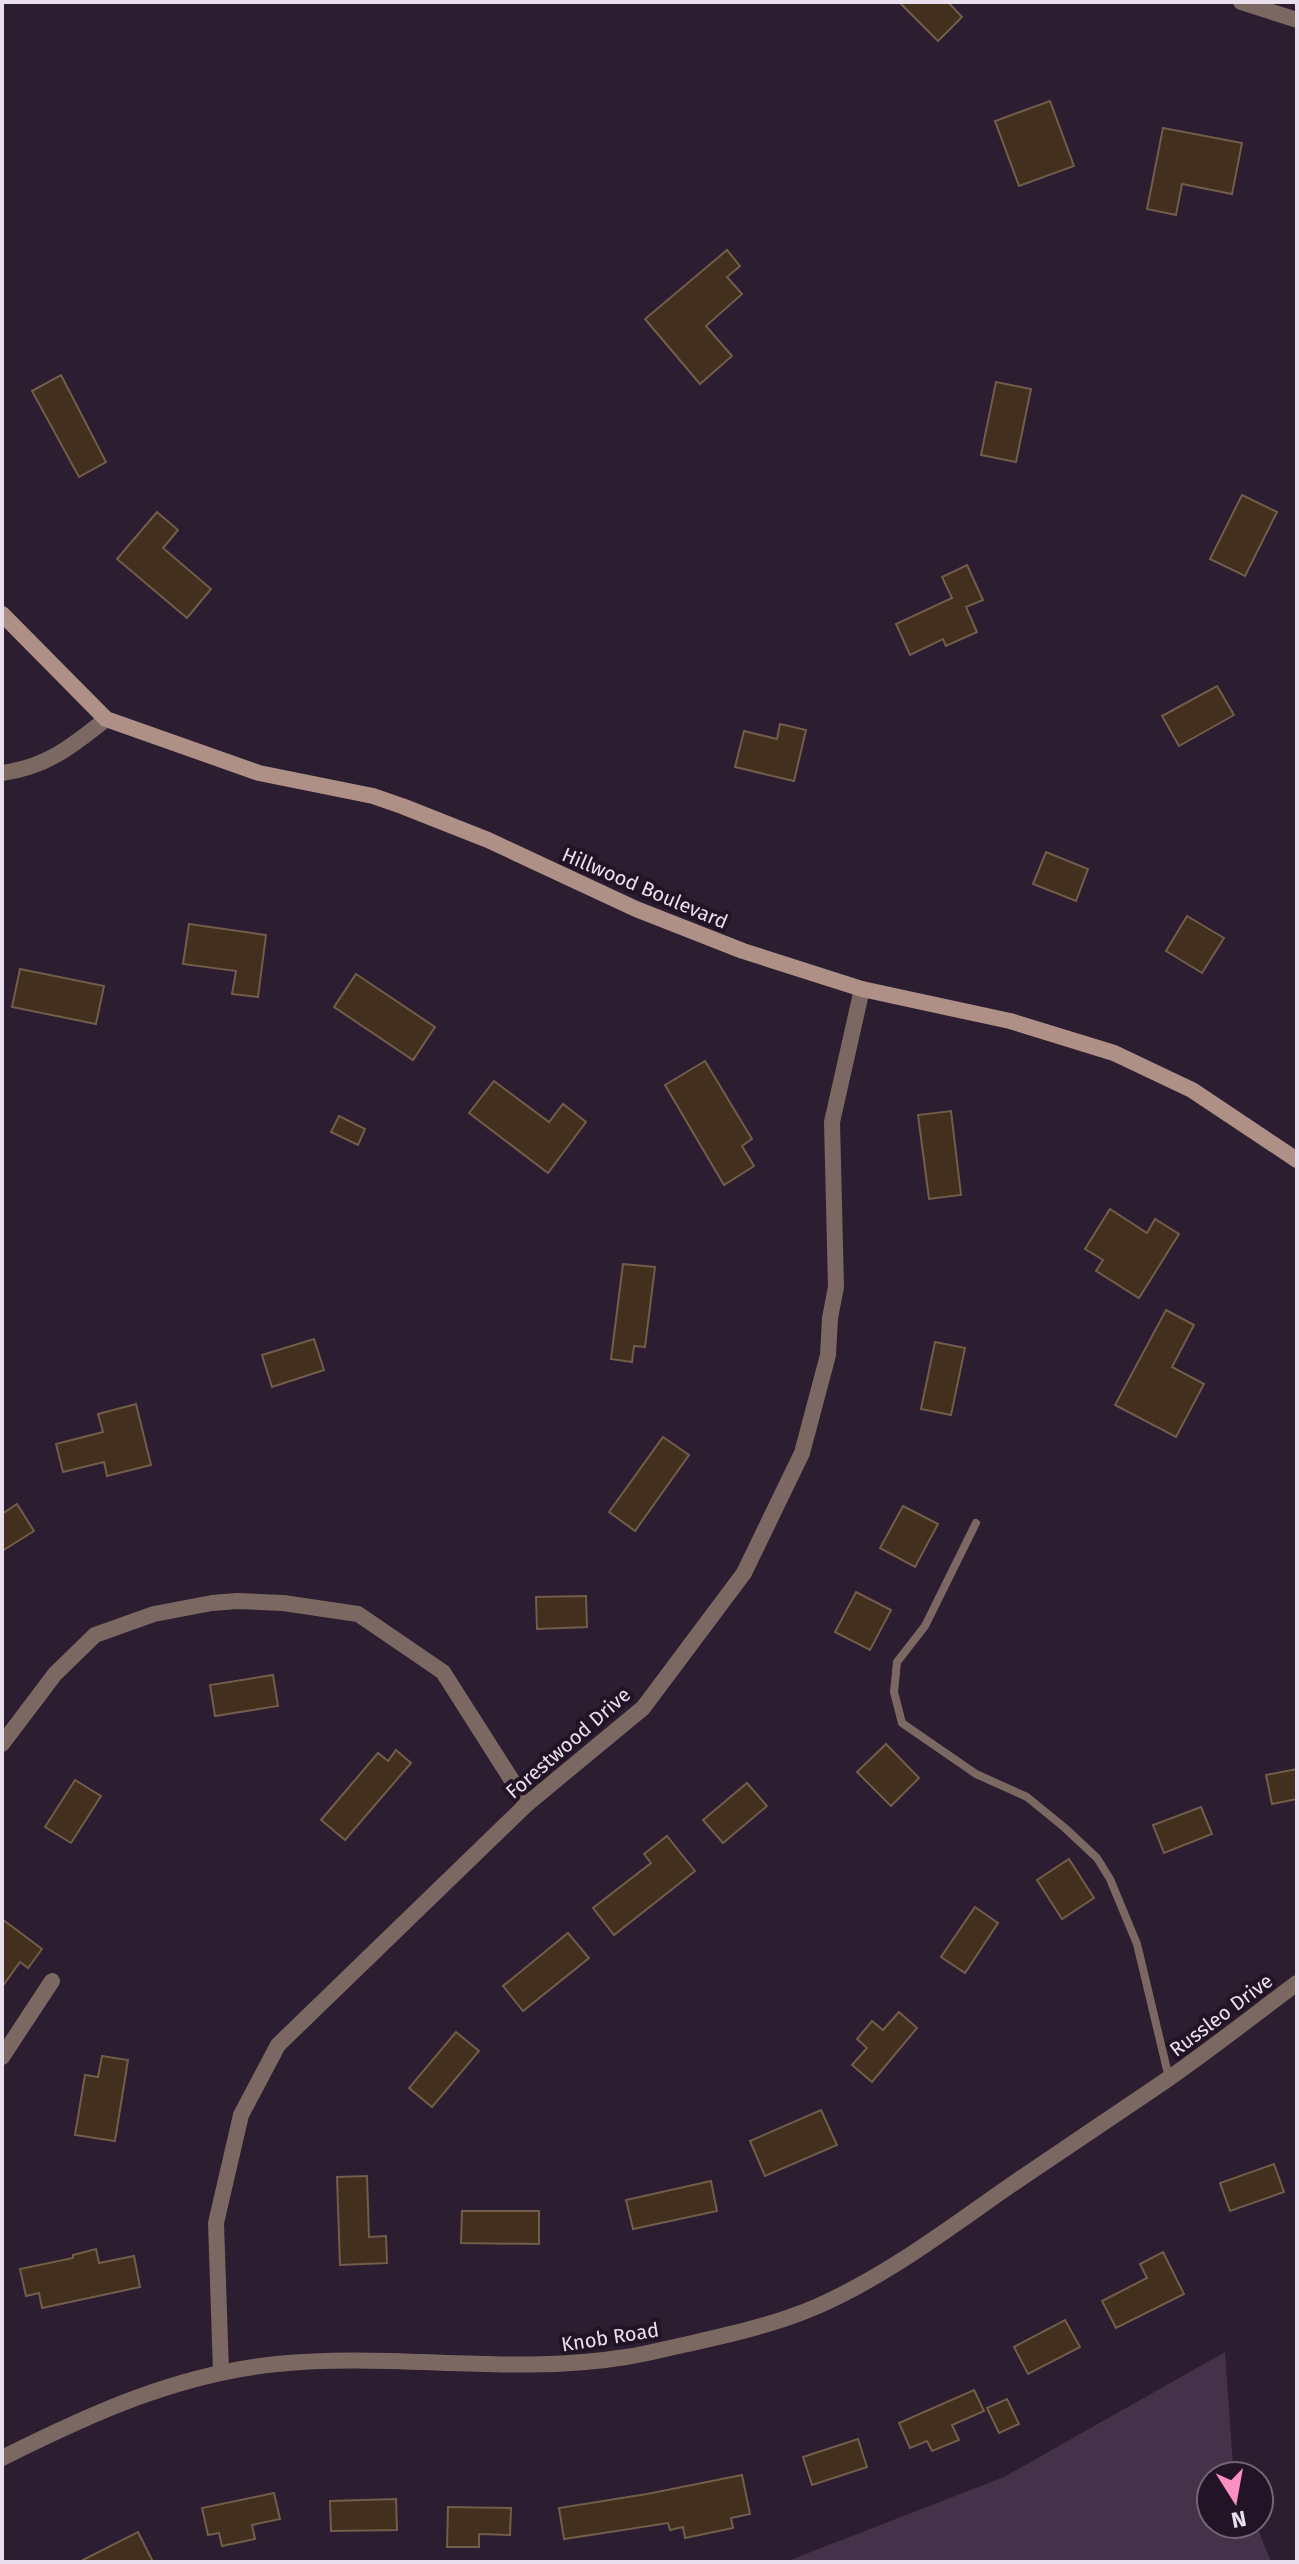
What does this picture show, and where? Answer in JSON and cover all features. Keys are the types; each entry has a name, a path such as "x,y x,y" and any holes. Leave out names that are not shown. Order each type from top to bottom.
{"street":[{"path":"1241,2 1297,20"},
{"name":"Hillwood Boulevard","path":"2,614 106,719 259,773 373,796 402,806 488,840 656,918 743,951 862,989 1010,1021 1114,1053 1192,1090 1297,1160"},
{"path":"2,773 27,769 66,750 106,719"},
{"name":"Forestwood Drive","path":"221,2372 216,2223 241,2115 278,2045 527,1804 643,1708 744,1573 802,1453 828,1355 836,1287 832,1122 862,989"},
{"path":"2,1744 55,1674 95,1635 154,1614 212,1603 283,1603 358,1614 443,1672 527,1804"},
{"path":"2,2057 52,1981"},
{"name":"Russleo Drive","path":"1169,2079 1297,1983"},
{"name":"Knob Road","path":"2,2458 74,2422 147,2392 221,2372 279,2363 369,2361 560,2366 628,2357 795,2316 875,2276 941,2235 1169,2079"}],"lane":[{"path":"976,1523 925,1626 897,1662 894,1692 902,1723 976,1774 1027,1797 1097,1858 1110,1879 1137,1944 1169,2079"}],"shaded area":[{"path":"1225,2352 1233,2460 1195,2460 1195,2540 1262,2540 1271,2562 785,2562 1004,2477"}],"building":[{"path":"899,2 948,2 962,17 938,41"},
{"path":"1050,101 1074,166 1019,186 995,121"},
{"path":"1163,128 1242,143 1232,194 1182,184 1176,215 1147,209"},
{"path":"727,250 740,266 727,277 742,294 706,326 732,356 700,384 645,319"},
{"path":"61,375 106,462 79,477 32,391"},
{"path":"996,382 1031,389 1016,462 981,455"},
{"path":"1242,495 1277,512 1245,576 1210,559"},
{"path":"157,512 178,530 163,548 211,589 187,618 117,559"},
{"path":"967,565 983,600 966,607 977,632 946,646 943,639 910,655 896,624 952,598 942,577"},
{"path":"1217,686 1234,715 1179,746 1162,716"},
{"path":"780,724 806,730 794,781 735,767 744,731 777,739"},
{"path":"1046,852 1088,869 1076,901 1033,884"},
{"path":"1187,916 1224,938 1202,973 1166,951"},
{"path":"189,924 266,935 258,997 232,994 236,971 183,964"},
{"path":"20,969 104,986 96,1024 12,1007"},
{"path":"356,974 435,1027 413,1060 334,1007"},
{"path":"705,1061 752,1139 742,1146 754,1166 724,1185 665,1085"},
{"path":"494,1081 549,1122 563,1104 586,1122 548,1173 469,1113"},
{"path":"951,1111 961,1195 929,1199 918,1115"},
{"path":"339,1116 365,1129 358,1145 331,1132"},
{"path":"1110,1209 1147,1233 1155,1219 1179,1234 1139,1298 1096,1271 1103,1260 1085,1249"},
{"path":"623,1264 655,1267 645,1347 634,1346 632,1362 611,1359"},
{"path":"1166,1310 1194,1325 1172,1367 1204,1384 1176,1437 1115,1405"},
{"path":"314,1339 324,1370 272,1387 262,1355"},
{"path":"935,1342 965,1348 951,1415 921,1409"},
{"path":"136,1404 151,1465 107,1476 104,1462 63,1472 56,1444 103,1432 98,1414"},
{"path":"663,1437 689,1455 635,1531 609,1512"},
{"path":"17,1504 34,1531 2,1551 2,1514"},
{"path":"903,1506 938,1524 915,1567 880,1548"},
{"path":"856,1592 891,1610 870,1650 835,1632"},
{"path":"586,1596 587,1627 537,1629 536,1597"},
{"path":"273,1675 278,1706 215,1716 210,1685"},
{"path":"886,1744 919,1778 891,1806 857,1772"},
{"path":"396,1750 411,1763 345,1840 321,1820 378,1753 388,1761"},
{"path":"1297,1769 1297,1799 1272,1804 1266,1775"},
{"path":"75,1780 101,1796 71,1843 45,1827"},
{"path":"747,1783 767,1806 723,1843 703,1820"},
{"path":"1201,1807 1212,1834 1164,1853 1153,1825"},
{"path":"667,1836 695,1871 614,1935 593,1908 651,1863 644,1854"},
{"path":"1069,1859 1094,1898 1062,1919 1037,1880"},
{"path":"975,1907 998,1923 965,1973 941,1957"},
{"path":"2,1919 42,1949 28,1968 20,1962 2,1987"},
{"path":"568,1933 589,1958 523,2011 503,1986"},
{"path":"899,2012 917,2028 872,2082 852,2065 867,2048 857,2039 872,2021 883,2030"},
{"path":"456,2032 479,2051 432,2107 409,2088"},
{"path":"102,2056 128,2060 115,2141 75,2135 85,2075 98,2077"},
{"path":"821,2110 837,2145 765,2176 750,2141"},
{"path":"1274,2164 1284,2192 1230,2211 1220,2183"},
{"path":"367,2176 369,2237 386,2236 387,2263 340,2265 337,2177"},
{"path":"711,2181 717,2211 633,2229 626,2200"},
{"path":"462,2211 539,2211 539,2244 461,2243"},
{"path":"96,2249 99,2263 134,2256 140,2287 42,2308 39,2293 26,2296 20,2269 73,2258 73,2255"},
{"path":"1163,2252 1184,2294 1116,2328 1102,2301 1147,2278 1140,2264"},
{"path":"1065,2320 1080,2347 1028,2374 1014,2347"},
{"path":"974,2390 984,2411 952,2425 959,2440 932,2451 927,2441 910,2448 899,2423"},
{"path":"1007,2399 1019,2424 999,2433 987,2408"},
{"path":"858,2439 867,2467 812,2485 803,2457"},
{"path":"742,2475 750,2514 731,2518 733,2528 685,2538 683,2527 670,2530 668,2523 564,2539 559,2508"},
{"path":"274,2493 280,2519 252,2525 255,2539 222,2546 219,2533 208,2535 202,2508"},
{"path":"396,2499 397,2530 331,2531 330,2501"},
{"path":"448,2507 511,2508 510,2535 479,2534 479,2547 447,2547"},
{"path":"138,2532 153,2562 79,2562"}]}
